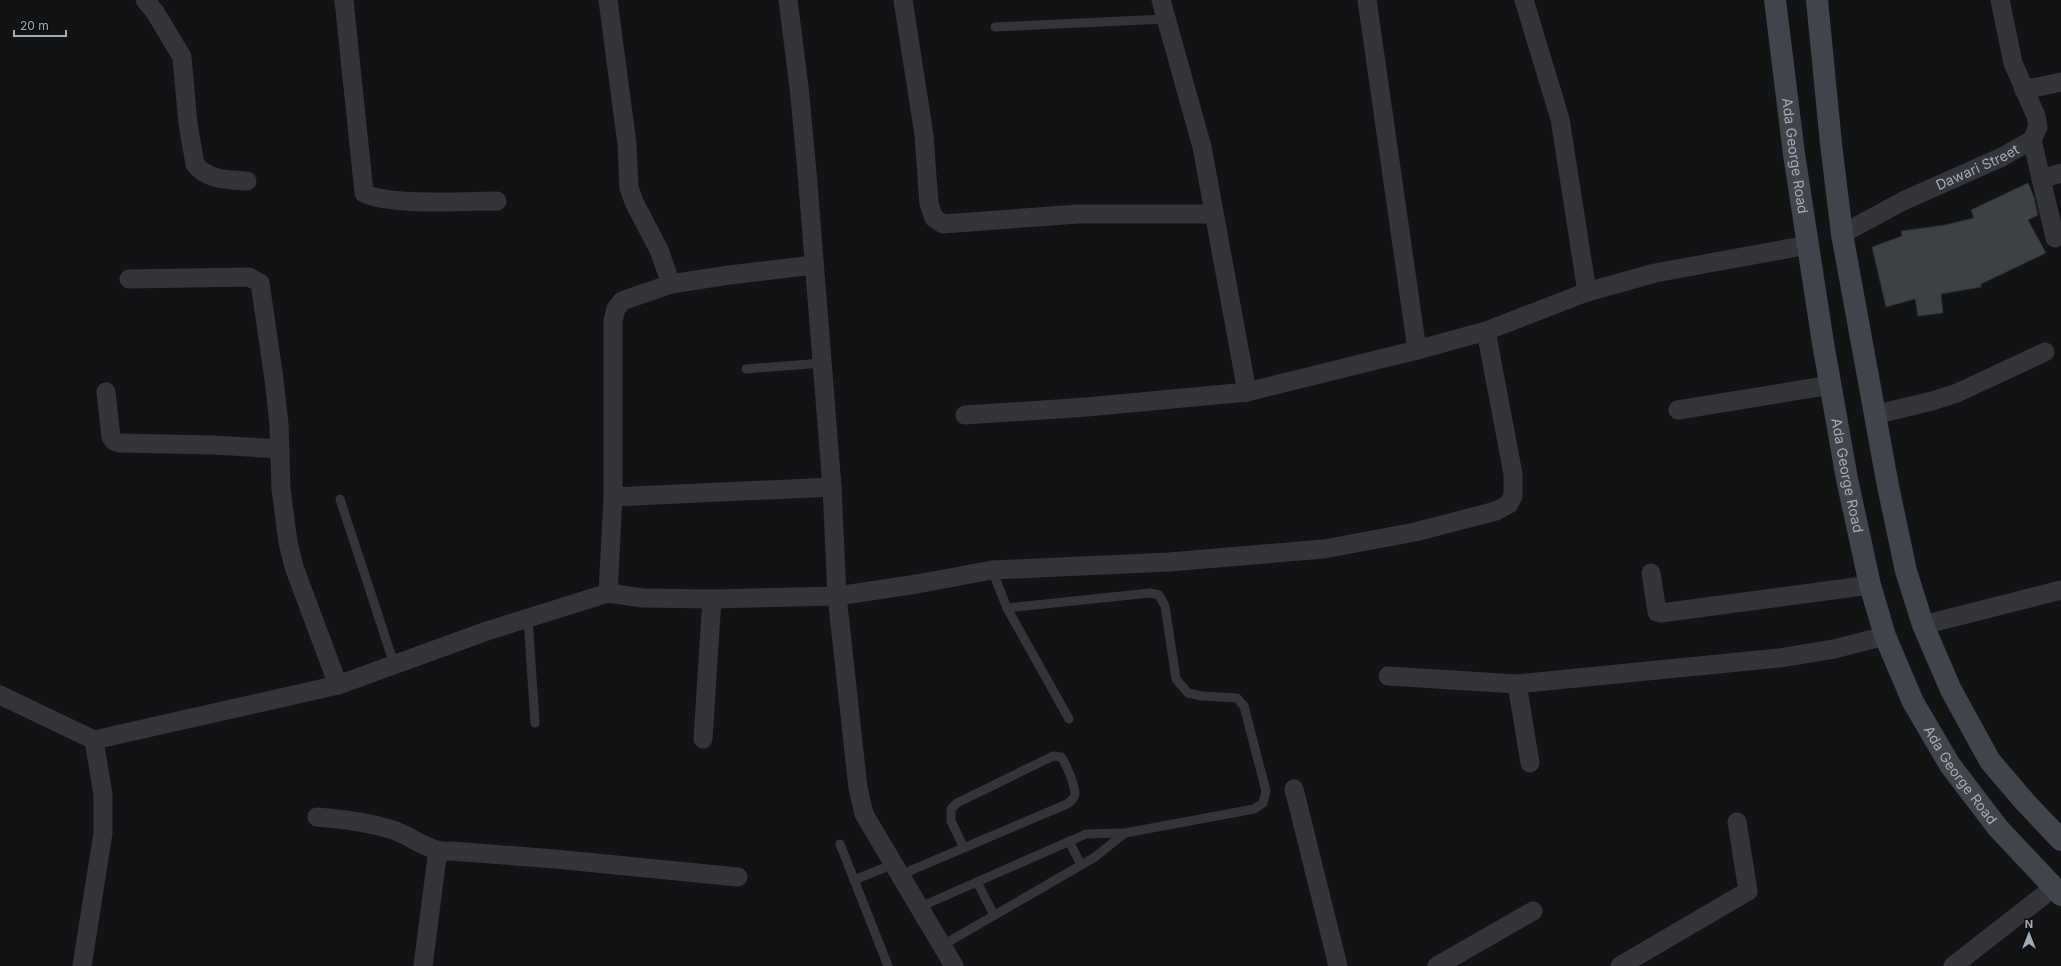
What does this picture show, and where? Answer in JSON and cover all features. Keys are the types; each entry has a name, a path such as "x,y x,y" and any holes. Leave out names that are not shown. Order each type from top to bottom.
{"main road":[{"name":"Ada George Road","path":"1776,0 1794,154 1847,479 1870,585 1885,636 1913,702 1950,766 1998,828 2057,891"},
{"path":"1817,0 1830,144 1842,234 1874,415 1906,571 1923,625 1951,690 1990,761 2025,802 2061,840"}],"street":[{"path":"145,0 155,12 182,57 188,124 195,164 199,170 221,179 248,181"},
{"path":"344,0 364,193 377,199 497,201"},
{"path":"608,0 627,144 629,188 634,202 659,250 671,284"},
{"path":"788,0 799,87 814,265 832,486 837,596 858,788 864,814 943,945 954,966"},
{"path":"904,0 924,135 930,204 934,218 944,224 1078,214 1213,214"},
{"path":"1161,0 1165,19 1202,147 1213,214 1247,392"},
{"path":"1367,0 1417,350"},
{"path":"1524,0 1560,119 1587,292"},
{"name":"Dawari Street","path":"1842,234 1903,201 2002,157 2032,140 2038,127 2036,116 2013,62 2000,0"},
{"path":"2024,90 2061,82"},
{"path":"2032,140 2055,238"},
{"path":"2041,179 2061,173"},
{"path":"965,415 1087,407 1247,392 1417,350 1486,331 1587,292 1655,273 1808,245"},
{"path":"608,593 613,496 615,399 613,321 616,309 622,301 671,284 729,275 814,265"},
{"path":"129,279 249,277 260,283 274,379 280,449 281,489 294,567 338,685"},
{"path":"0,695 94,740 338,685 528,618 608,593 643,598 712,599 837,596 917,584 992,570 1169,562 1324,549 1415,532 1496,510 1509,504 1513,496 1514,474 1486,331"},
{"path":"1874,415 1912,407 1957,393 2045,352"},
{"path":"1678,410 1831,385"},
{"path":"106,392 111,437 114,441 119,443 214,445 280,449"},
{"path":"613,496 832,486"},
{"path":"1651,573 1657,612 1661,613 1870,585"},
{"path":"1923,625 2061,590"},
{"path":"704,739 712,599"},
{"path":"1388,676 1517,684 1779,658 1834,649 1885,636"},
{"path":"1517,684 1530,764"},
{"path":"82,966 103,833 103,795 94,740"},
{"path":"1294,789 1338,966"},
{"path":"316,817 359,820 395,831 442,852 451,851 554,859 738,877"},
{"path":"1620,966 1748,891 1737,822"},
{"path":"423,966 437,857 442,852"},
{"path":"1953,966 2057,891"},
{"path":"1437,966 1533,911"}],"lane":[{"path":"995,27 1165,19"},
{"path":"746,369 822,364"},
{"path":"340,499 394,664"},
{"path":"992,570 1006,608 1069,719"},
{"path":"920,907 1086,834 1124,833 1254,809 1263,803 1266,792 1244,706 1237,698 1188,693 1176,679 1166,606 1160,595 1150,593 1006,608"},
{"path":"528,618 535,723"},
{"path":"854,880 897,869 964,848 1067,804 1073,799 1075,792 1065,762 1061,757 1054,756 957,803 951,809 951,821 964,848"},
{"path":"943,945 1095,857 1124,833"},
{"path":"1069,841 1081,865"},
{"path":"840,844 888,966"},
{"path":"977,882 994,915"}],"building":[{"path":"2028,183 2034,197 2038,215 2028,220 2046,253 1981,284 1981,287 1941,294 1943,313 1918,316 1915,299 1886,307 1872,247 1902,236 1901,231 1945,225 1974,218 1971,210"}]}
